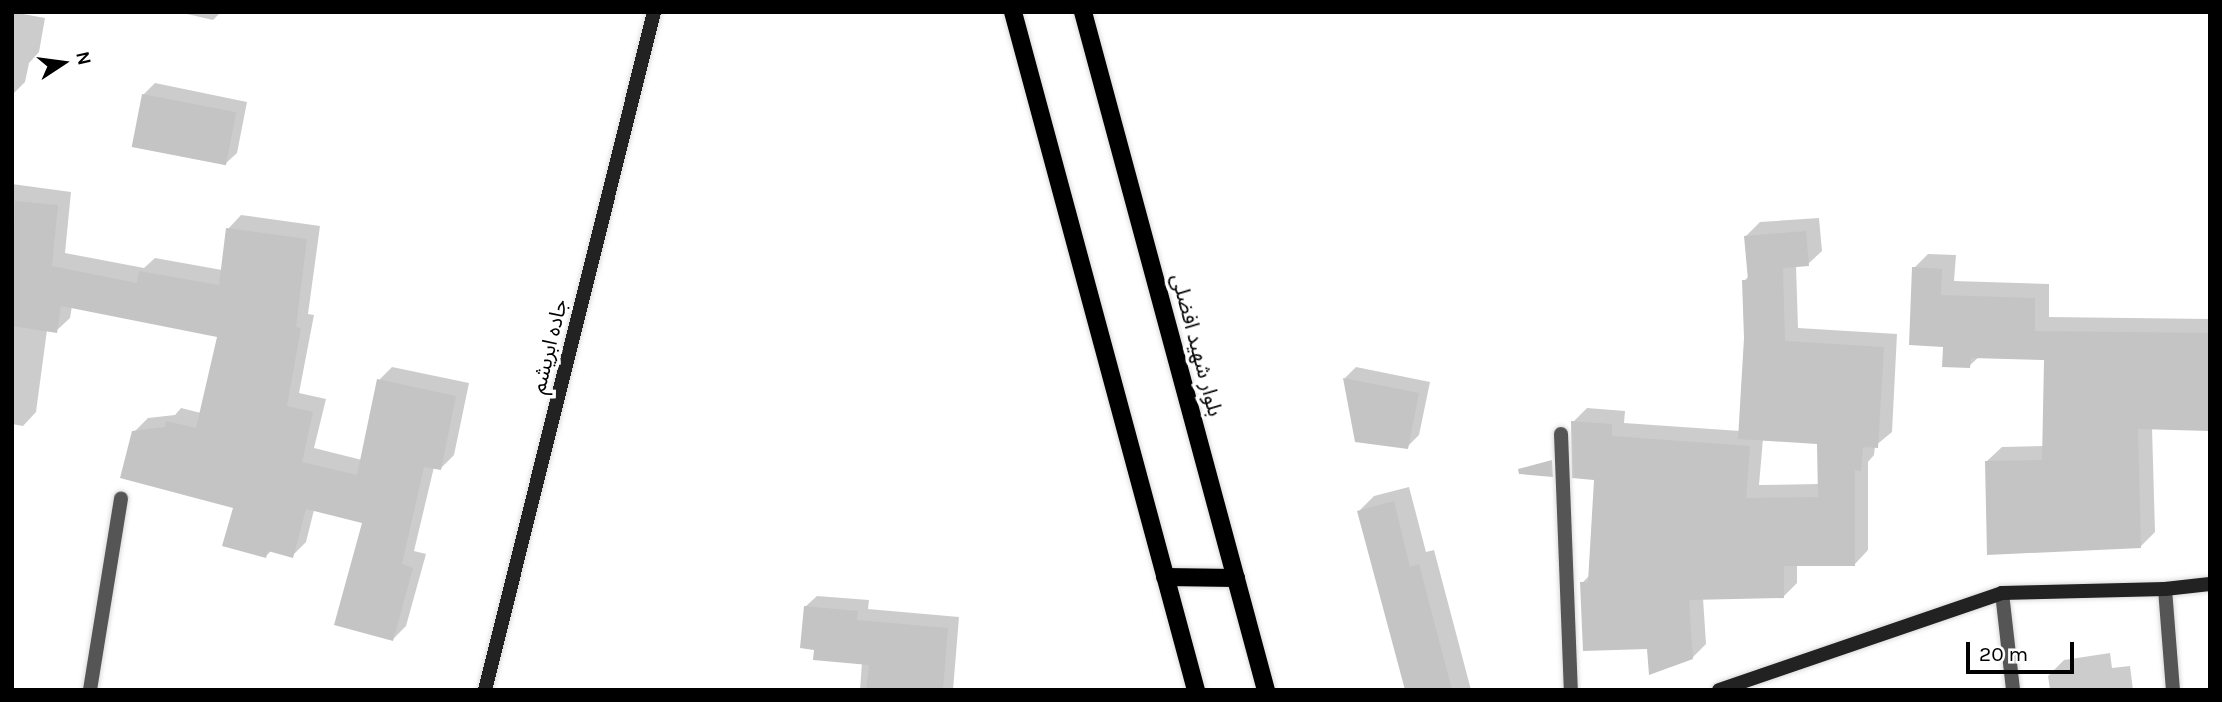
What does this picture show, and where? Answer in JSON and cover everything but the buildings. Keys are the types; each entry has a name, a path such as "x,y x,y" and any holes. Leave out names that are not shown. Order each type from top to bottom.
{"main road":[{"name":"جاده ابریشم","path":"485,690 654,12"},
{"path":"1013,12 1196,690"},
{"name":"بلوار شهید افضلی","path":"1083,12 1266,690"},
{"path":"1166,576 1236,578"},
{"path":"1719,690 2002,593 2165,589 2210,584"}],"street":[{"path":"1561,434 1572,690"},
{"path":"90,690 121,498"},
{"path":"2165,589 2173,690"},
{"path":"2002,593 2013,690"}]}
